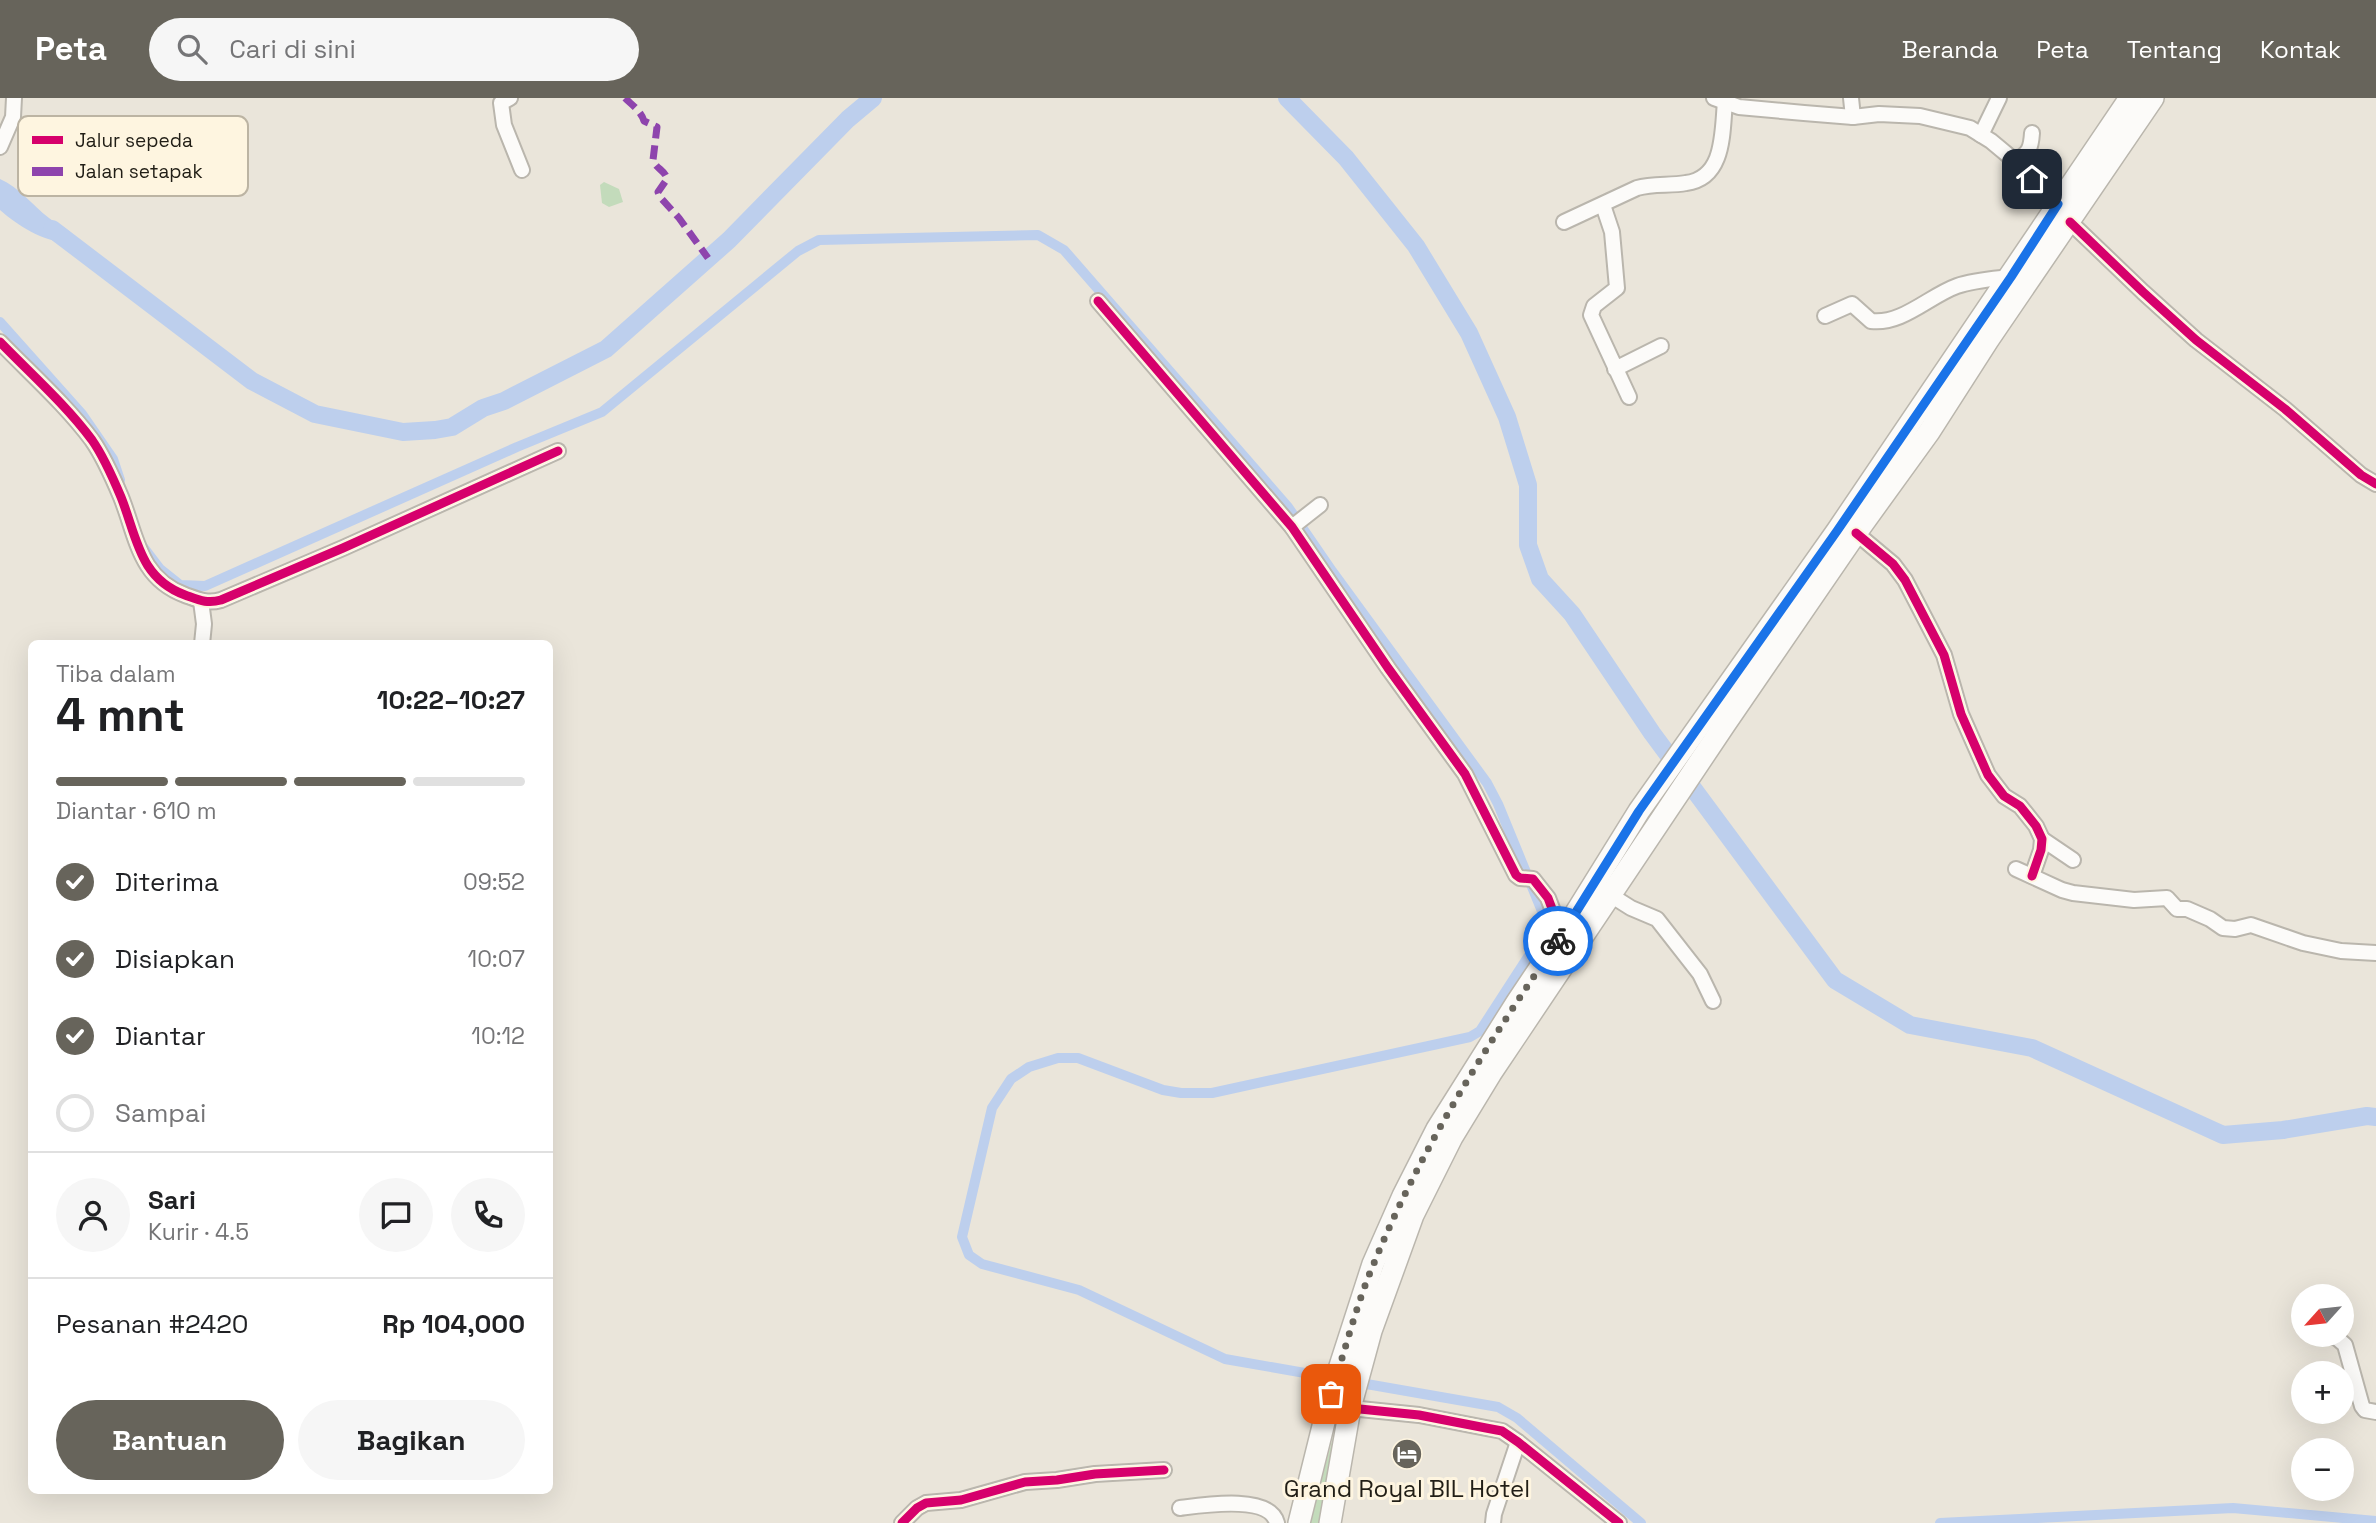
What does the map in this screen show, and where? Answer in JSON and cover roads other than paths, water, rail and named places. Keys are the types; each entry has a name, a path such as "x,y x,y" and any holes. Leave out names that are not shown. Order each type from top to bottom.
{"highway":[{"path":"1445,1133 1492,1073 1725,724 1929,432 2000,308 2011,277 2054,200 2130,98"},
{"path":"1299,1523 1331,1394 1350,1368 1384,1294 1445,1133 1517,1002 1639,811 1707,712 2000,308 2070,222 2153,98"},
{"path":"1330,1523 1351,1405 1350,1368"}],"street":[{"path":"0,147 13,117 14,98"},
{"path":"510,98 501,103 503,118 522,170"},
{"path":"1851,98 1853,117"},
{"path":"1981,135 1999,98"},
{"path":"1564,222 1637,188 1691,183 1709,173 1719,156 1720,100 1739,107 1853,117 1879,114 1920,116 1970,128 2014,160 2054,200"},
{"path":"2014,160 2028,154 2032,133"},
{"path":"1603,205 1612,232 1617,288 1594,306 1591,315 1629,397"},
{"path":"2070,222 2196,340 2285,409 2361,475 2376,484"},
{"path":"1825,316 1852,304 1871,321 1891,319 1953,287 2011,277"},
{"path":"1098,301 1293,526 1388,668 1465,774 1516,875 1526,878 1548,898 1562,935"},
{"path":"0,342 92,440 121,497 137,545 154,575 174,592 210,603 343,548 558,451"},
{"path":"1615,369 1661,345"},
{"path":"1293,526 1320,505"},
{"path":"1856,533 1893,564 1905,580 1944,655 1961,713 1988,775 2004,796 2020,806 2036,826 2042,839 2032,876"},
{"path":"201,601 204,624 202,640"},
{"path":"2042,839 2073,860"},
{"path":"2016,869 2073,893 2134,900 2167,898 2177,909 2187,909 2224,928 2256,926 2303,943 2341,951 2376,953"},
{"path":"1612,896 1657,919 1700,974 1713,1001"},
{"path":"2346,1348 2365,1410 2376,1412"},
{"path":"1351,1405 1502,1431 1619,1523"},
{"path":"1493,1523 1496,1505 1518,1442"},
{"path":"902,1523 926,1503 961,1500 1025,1482 1164,1469"},
{"path":"1180,1508 1241,1504 1271,1511 1277,1523"}],"water":[{"path":"0,179 18,191 18,196 23,196 69,231 72,234 72,242 53,241 34,233 0,210"}],"waterway":[{"path":"52,229 252,381 315,414 403,432 435,430 452,427 483,408 504,401 606,349 729,240 848,119 873,98"},
{"path":"1287,98 1346,158 1416,246 1469,333 1507,417 1528,485 1528,545 1540,579 1572,614 1652,733 1835,980 1910,1025 2032,1048 2223,1135 2376,1117"},
{"path":"144,548 160,569 180,585 205,586 602,412 798,251 819,240 1038,235 1064,250 1288,507 1487,783 1546,921 1544,932 1480,1031 1470,1037 1212,1093 1163,1090 1078,1058 1058,1058 1029,1067 1011,1079 992,1108 962,1237 969,1255 982,1264 1079,1290 1225,1359 1339,1379"},
{"path":"0,322 82,414 113,459 120,480"},
{"path":"1355,1382 1498,1407 1517,1418 1641,1523"},
{"path":"1940,1523 2233,1508 2376,1521"}],"place":[{"name":"Grand Royal BIL Hotel","path":"1407,1454"}]}
